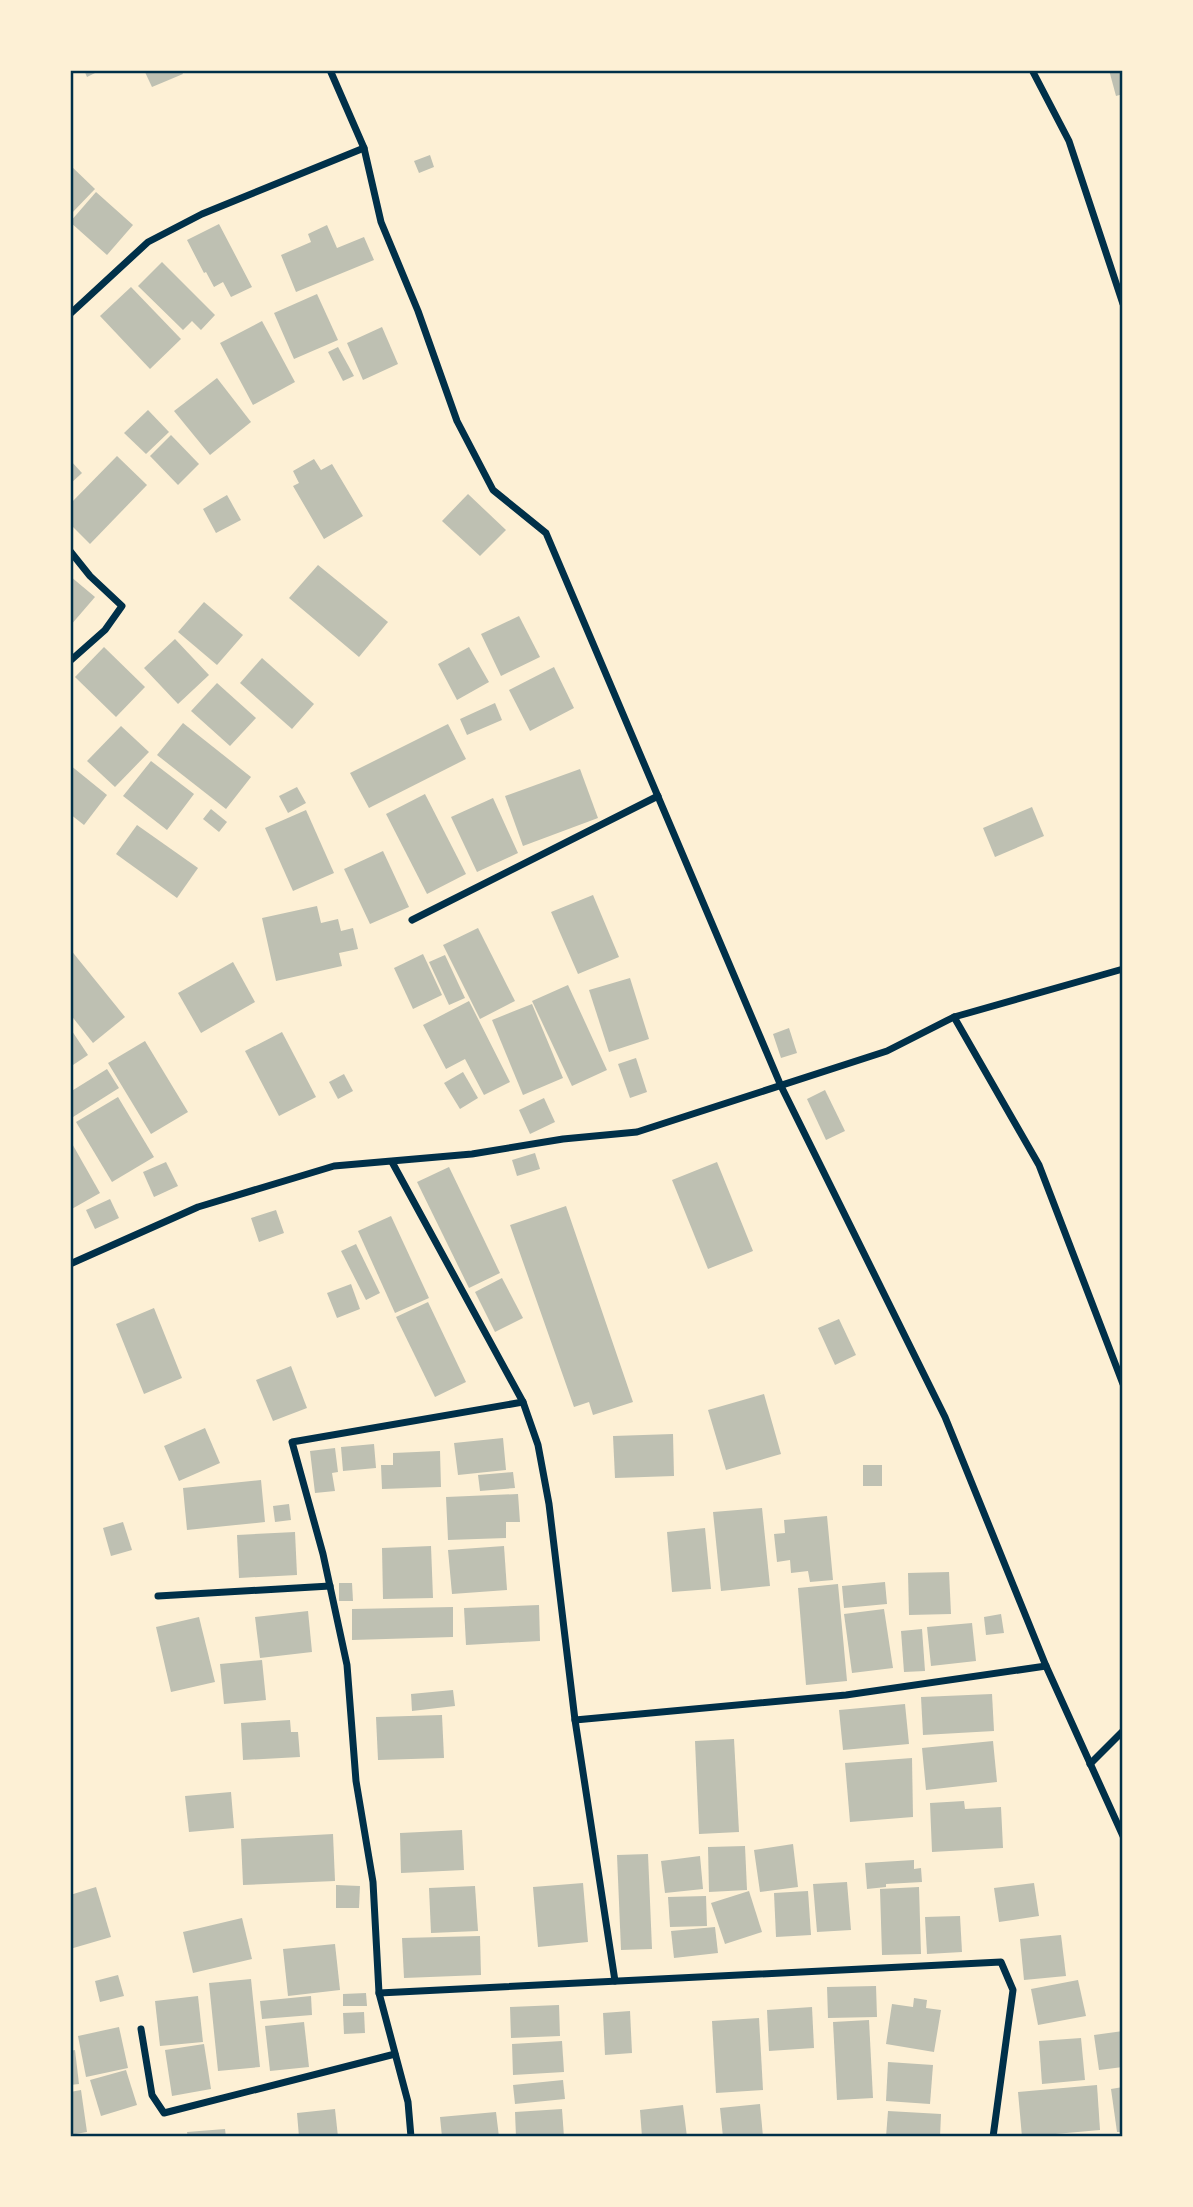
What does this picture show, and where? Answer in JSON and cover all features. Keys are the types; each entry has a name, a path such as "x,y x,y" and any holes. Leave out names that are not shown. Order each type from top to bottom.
{"street":[{"path":"330,70 364,148 381,222 418,311 457,421 493,490 546,533 781,1086 945,1417 1046,1666 1123,1836"},
{"path":"1032,70 1069,141 1123,304"},
{"path":"70,314 148,242 213,209 364,148"},
{"path":"70,551 90,576 122,606 105,630 70,661"},
{"path":"412,920 658,796"},
{"path":"70,1264 198,1207 334,1167 472,1154 563,1139 637,1132 887,1051 954,1017 1123,970"},
{"path":"954,1017 1039,1165 1123,1384"},
{"path":"392,1162 523,1402 538,1445 549,1504 575,1720 615,1981"},
{"path":"411,2137 408,2102 379,1993 373,1882 356,1781 347,1665 330,1586 292,1442 523,1402"},
{"path":"158,1596 330,1586"},
{"path":"575,1720 846,1695 1046,1666"},
{"path":"1090,1764 1123,1731"},
{"path":"379,1993 1000,1962 1013,1990 993,2137"},
{"path":"141,2029 152,2095 164,2113 395,2054"}],"building":[{"path":"84,70 101,70 87,77"},
{"path":"144,70 181,70 183,74 152,87"},
{"path":"1109,70 1123,70 1123,94 1116,96"},
{"path":"430,155 434,167 419,173 414,161"},
{"path":"70,165 95,189 70,215"},
{"path":"96,192 133,225 107,255 70,222"},
{"path":"219,224 252,287 231,297 223,282 214,287 187,240"},
{"path":"327,225 337,248 364,237 374,260 296,292 281,255 311,242 308,234"},
{"path":"162,262 215,315 201,330 192,321 183,330 138,286"},
{"path":"131,287 181,339 150,369 100,316"},
{"path":"317,294 338,340 294,359 274,313"},
{"path":"262,321 295,382 253,405 220,343"},
{"path":"382,327 398,364 363,380 347,343"},
{"path":"338,347 354,376 343,381 328,352"},
{"path":"217,378 251,422 210,455 174,411"},
{"path":"148,410 169,432 146,454 124,433"},
{"path":"171,435 199,464 178,485 150,456"},
{"path":"117,456 147,485 90,544 70,524 70,504"},
{"path":"314,459 321,470 332,464 363,516 324,539 293,486 299,483 293,471"},
{"path":"70,460 82,473 70,484"},
{"path":"468,494 506,530 480,556 442,521"},
{"path":"227,495 241,520 216,533 203,509"},
{"path":"318,565 388,622 359,657 289,598"},
{"path":"70,576 95,597 70,626"},
{"path":"204,602 243,635 217,665 178,632"},
{"path":"519,616 540,657 501,676 481,634"},
{"path":"175,639 209,675 178,704 144,668"},
{"path":"104,647 145,687 116,717 75,677"},
{"path":"469,647 489,682 457,700 438,664"},
{"path":"262,658 314,704 292,729 240,683"},
{"path":"554,667 574,708 530,731 509,690"},
{"path":"217,683 256,718 230,746 191,711"},
{"path":"495,703 502,720 467,735 460,719"},
{"path":"183,723 251,777 226,809 157,755"},
{"path":"448,724 466,759 369,808 350,773"},
{"path":"121,726 149,752 115,787 87,761"},
{"path":"151,761 194,794 167,830 123,796"},
{"path":"70,765 107,795 84,825 70,814"},
{"path":"580,769 598,818 523,846 505,796"},
{"path":"297,787 306,803 288,813 279,796"},
{"path":"425,794 466,874 427,894 386,814"},
{"path":"493,798 518,853 477,872 451,817"},
{"path":"1032,807 1044,836 995,857 983,828"},
{"path":"211,809 227,822 219,832 203,819"},
{"path":"306,810 334,873 293,891 265,828"},
{"path":"137,825 198,868 177,898 116,854"},
{"path":"383,851 409,907 370,924 344,869"},
{"path":"593,895 619,957 578,974 551,912"},
{"path":"317,906 321,923 338,919 341,931 353,928 358,949 339,953 342,966 276,981 262,918"},
{"path":"478,928 515,1001 480,1019 443,945"},
{"path":"70,949 125,1017 93,1043 70,1014"},
{"path":"423,954 442,995 413,1009 394,968"},
{"path":"445,955 465,998 449,1005 429,962"},
{"path":"233,962 255,1002 201,1033 178,993"},
{"path":"630,978 649,1039 609,1052 589,990"},
{"path":"568,985 607,1070 572,1086 532,1001"},
{"path":"469,1001 510,1082 484,1095 465,1059 446,1069 423,1025"},
{"path":"532,1004 563,1078 523,1095 492,1020"},
{"path":"70,1028 88,1055 70,1067"},
{"path":"789,1028 797,1053 781,1058 773,1034"},
{"path":"282,1032 316,1097 279,1116 245,1051"},
{"path":"145,1041 188,1112 151,1134 108,1063"},
{"path":"636,1058 647,1092 630,1098 618,1064"},
{"path":"107,1069 119,1088 73,1117 70,1111 70,1092"},
{"path":"463,1072 478,1098 460,1109 444,1083"},
{"path":"344,1074 353,1091 338,1099 329,1082"},
{"path":"825,1090 845,1131 826,1140 807,1099"},
{"path":"118,1097 154,1157 112,1182 76,1122"},
{"path":"544,1098 555,1122 530,1134 519,1110"},
{"path":"70,1140 100,1193 70,1210"},
{"path":"535,1153 540,1169 517,1176 512,1160"},
{"path":"166,1162 178,1186 154,1197 143,1172"},
{"path":"717,1162 753,1251 708,1269 672,1180"},
{"path":"449,1167 500,1273 469,1288 417,1182"},
{"path":"110,1199 119,1218 95,1229 86,1210"},
{"path":"566,1206 633,1402 593,1415 589,1402 574,1407 510,1225"},
{"path":"276,1210 284,1233 259,1242 251,1218"},
{"path":"391,1216 429,1298 395,1313 358,1231"},
{"path":"356,1244 380,1293 366,1300 341,1251"},
{"path":"502,1278 523,1318 495,1332 475,1292"},
{"path":"351,1284 360,1309 337,1318 327,1293"},
{"path":"428,1302 466,1382 435,1397 396,1317"},
{"path":"154,1308 182,1378 144,1394 116,1324"},
{"path":"839,1319 856,1355 835,1365 818,1328"},
{"path":"291,1366 307,1408 273,1421 256,1380"},
{"path":"764,1394 781,1454 726,1470 708,1410"},
{"path":"205,1428 220,1463 179,1481 164,1446"},
{"path":"673,1434 674,1476 615,1478 613,1436"},
{"path":"503,1438 506,1470 458,1475 454,1443"},
{"path":"374,1444 376,1468 343,1471 341,1447"},
{"path":"335,1448 338,1472 332,1473 335,1491 315,1493 310,1451"},
{"path":"440,1451 441,1487 382,1489 381,1465 393,1465 393,1453"},
{"path":"863,1465 882,1465 882,1486 863,1486"},
{"path":"513,1472 515,1488 480,1491 478,1475"},
{"path":"261,1480 265,1522 187,1530 183,1488"},
{"path":"518,1494 520,1522 506,1522 506,1538 448,1540 446,1497"},
{"path":"289,1504 291,1520 275,1522 273,1506"},
{"path":"762,1508 770,1586 721,1591 713,1512"},
{"path":"827,1516 833,1580 810,1582 808,1571 791,1573 790,1560 777,1562 774,1534 785,1533 784,1520"},
{"path":"123,1522 132,1550 111,1556 103,1528"},
{"path":"705,1528 711,1589 672,1592 667,1532"},
{"path":"295,1532 297,1575 239,1578 237,1535"},
{"path":"431,1546 433,1598 383,1599 382,1548"},
{"path":"504,1546 507,1590 452,1594 448,1550"},
{"path":"949,1572 951,1614 909,1615 908,1573"},
{"path":"885,1582 887,1604 844,1608 842,1586"},
{"path":"339,1583 352,1583 353,1601 339,1601"},
{"path":"838,1584 847,1681 806,1685 798,1588"},
{"path":"539,1605 540,1641 466,1645 464,1608"},
{"path":"453,1607 453,1637 352,1640 352,1609"},
{"path":"884,1609 893,1668 852,1673 844,1614"},
{"path":"308,1611 312,1652 260,1658 255,1617"},
{"path":"1001,1614 1004,1633 986,1635 984,1617"},
{"path":"199,1617 215,1682 171,1692 156,1627"},
{"path":"972,1623 976,1661 931,1666 927,1627"},
{"path":"922,1629 925,1671 904,1672 901,1631"},
{"path":"262,1660 266,1700 224,1704 220,1664"},
{"path":"453,1690 455,1706 412,1711 411,1694"},
{"path":"992,1694 994,1731 923,1735 921,1697"},
{"path":"905,1704 909,1744 843,1750 839,1710"},
{"path":"442,1715 444,1758 378,1760 376,1717"},
{"path":"290,1720 291,1732 298,1732 300,1757 243,1760 241,1723"},
{"path":"734,1739 739,1832 699,1834 695,1741"},
{"path":"993,1741 997,1782 926,1790 922,1748"},
{"path":"912,1758 913,1817 850,1822 845,1763"},
{"path":"231,1792 234,1828 189,1832 185,1796"},
{"path":"964,1801 965,1809 1001,1807 1003,1848 932,1852 930,1803"},
{"path":"462,1830 464,1870 401,1873 400,1833"},
{"path":"333,1834 335,1881 243,1885 241,1839"},
{"path":"793,1844 798,1887 760,1892 754,1850"},
{"path":"745,1846 747,1890 709,1892 708,1847"},
{"path":"648,1854 652,1949 621,1950 617,1855"},
{"path":"700,1856 703,1889 665,1893 661,1861"},
{"path":"914,1860 914,1869 921,1868 922,1882 886,1884 886,1887 867,1889 865,1863"},
{"path":"847,1882 851,1930 817,1932 813,1884"},
{"path":"583,1883 588,1942 538,1947 533,1887"},
{"path":"1034,1883 1039,1916 999,1922 994,1888"},
{"path":"336,1885 360,1886 359,1908 336,1908"},
{"path":"475,1886 478,1931 431,1933 429,1888"},
{"path":"96,1887 111,1937 70,1949 70,1895"},
{"path":"919,1887 921,1954 882,1955 880,1889"},
{"path":"749,1891 762,1932 725,1944 711,1903"},
{"path":"808,1891 811,1935 776,1937 774,1893"},
{"path":"706,1896 707,1926 670,1927 668,1897"},
{"path":"960,1916 962,1952 927,1954 925,1917"},
{"path":"242,1918 252,1959 193,1973 183,1932"},
{"path":"715,1927 718,1953 674,1958 671,1931"},
{"path":"1061,1935 1066,1976 1024,1980 1020,1939"},
{"path":"480,1936 481,1975 404,1978 402,1938"},
{"path":"335,1944 340,1990 288,1996 283,1949"},
{"path":"118,1975 124,1996 100,2002 95,1981"},
{"path":"251,1979 260,2067 218,2071 209,1983"},
{"path":"1078,1980 1086,2016 1038,2025 1031,1989"},
{"path":"876,1986 877,2017 828,2018 827,1987"},
{"path":"366,1993 367,2006 343,2006 343,1994"},
{"path":"198,1996 203,2042 160,2046 155,2001"},
{"path":"311,1996 312,2015 262,2019 260,2001"},
{"path":"914,1998 927,2000 926,2008 941,2010 934,2052 886,2044 892,2004 913,2007"},
{"path":"559,2005 560,2036 511,2038 510,2007"},
{"path":"812,2007 814,2048 769,2051 767,2010"},
{"path":"630,2011 632,2053 605,2055 603,2013"},
{"path":"364,2012 365,2033 344,2034 343,2013"},
{"path":"759,2018 763,2090 716,2093 712,2021"},
{"path":"869,2020 873,2098 837,2100 833,2022"},
{"path":"304,2022 309,2067 270,2071 265,2026"},
{"path":"119,2027 128,2068 86,2077 78,2036"},
{"path":"1123,2031 1123,2067 1099,2070 1094,2035"},
{"path":"1081,2038 1085,2080 1042,2084 1039,2041"},
{"path":"562,2041 564,2072 513,2075 512,2044"},
{"path":"204,2044 211,2089 172,2096 165,2050"},
{"path":"75,2050 79,2084 70,2085 70,2051"},
{"path":"888,2062 933,2065 930,2104 886,2101"},
{"path":"126,2070 137,2105 101,2116 90,2080"},
{"path":"563,2080 565,2099 515,2104 513,2085"},
{"path":"1097,2085 1100,2130 1022,2137 1018,2092"},
{"path":"1123,2087 1123,2132 1117,2132 1111,2089"},
{"path":"81,2090 87,2132 70,2135 70,2092"},
{"path":"760,2104 763,2137 723,2137 720,2108"},
{"path":"683,2105 687,2137 642,2137 640,2110"},
{"path":"335,2109 338,2137 299,2137 297,2113"},
{"path":"562,2109 564,2137 516,2137 515,2112"},
{"path":"888,2111 941,2114 940,2137 886,2137"},
{"path":"496,2112 499,2137 442,2137 440,2117"},
{"path":"225,2129 226,2137 188,2137 187,2132"}]}
